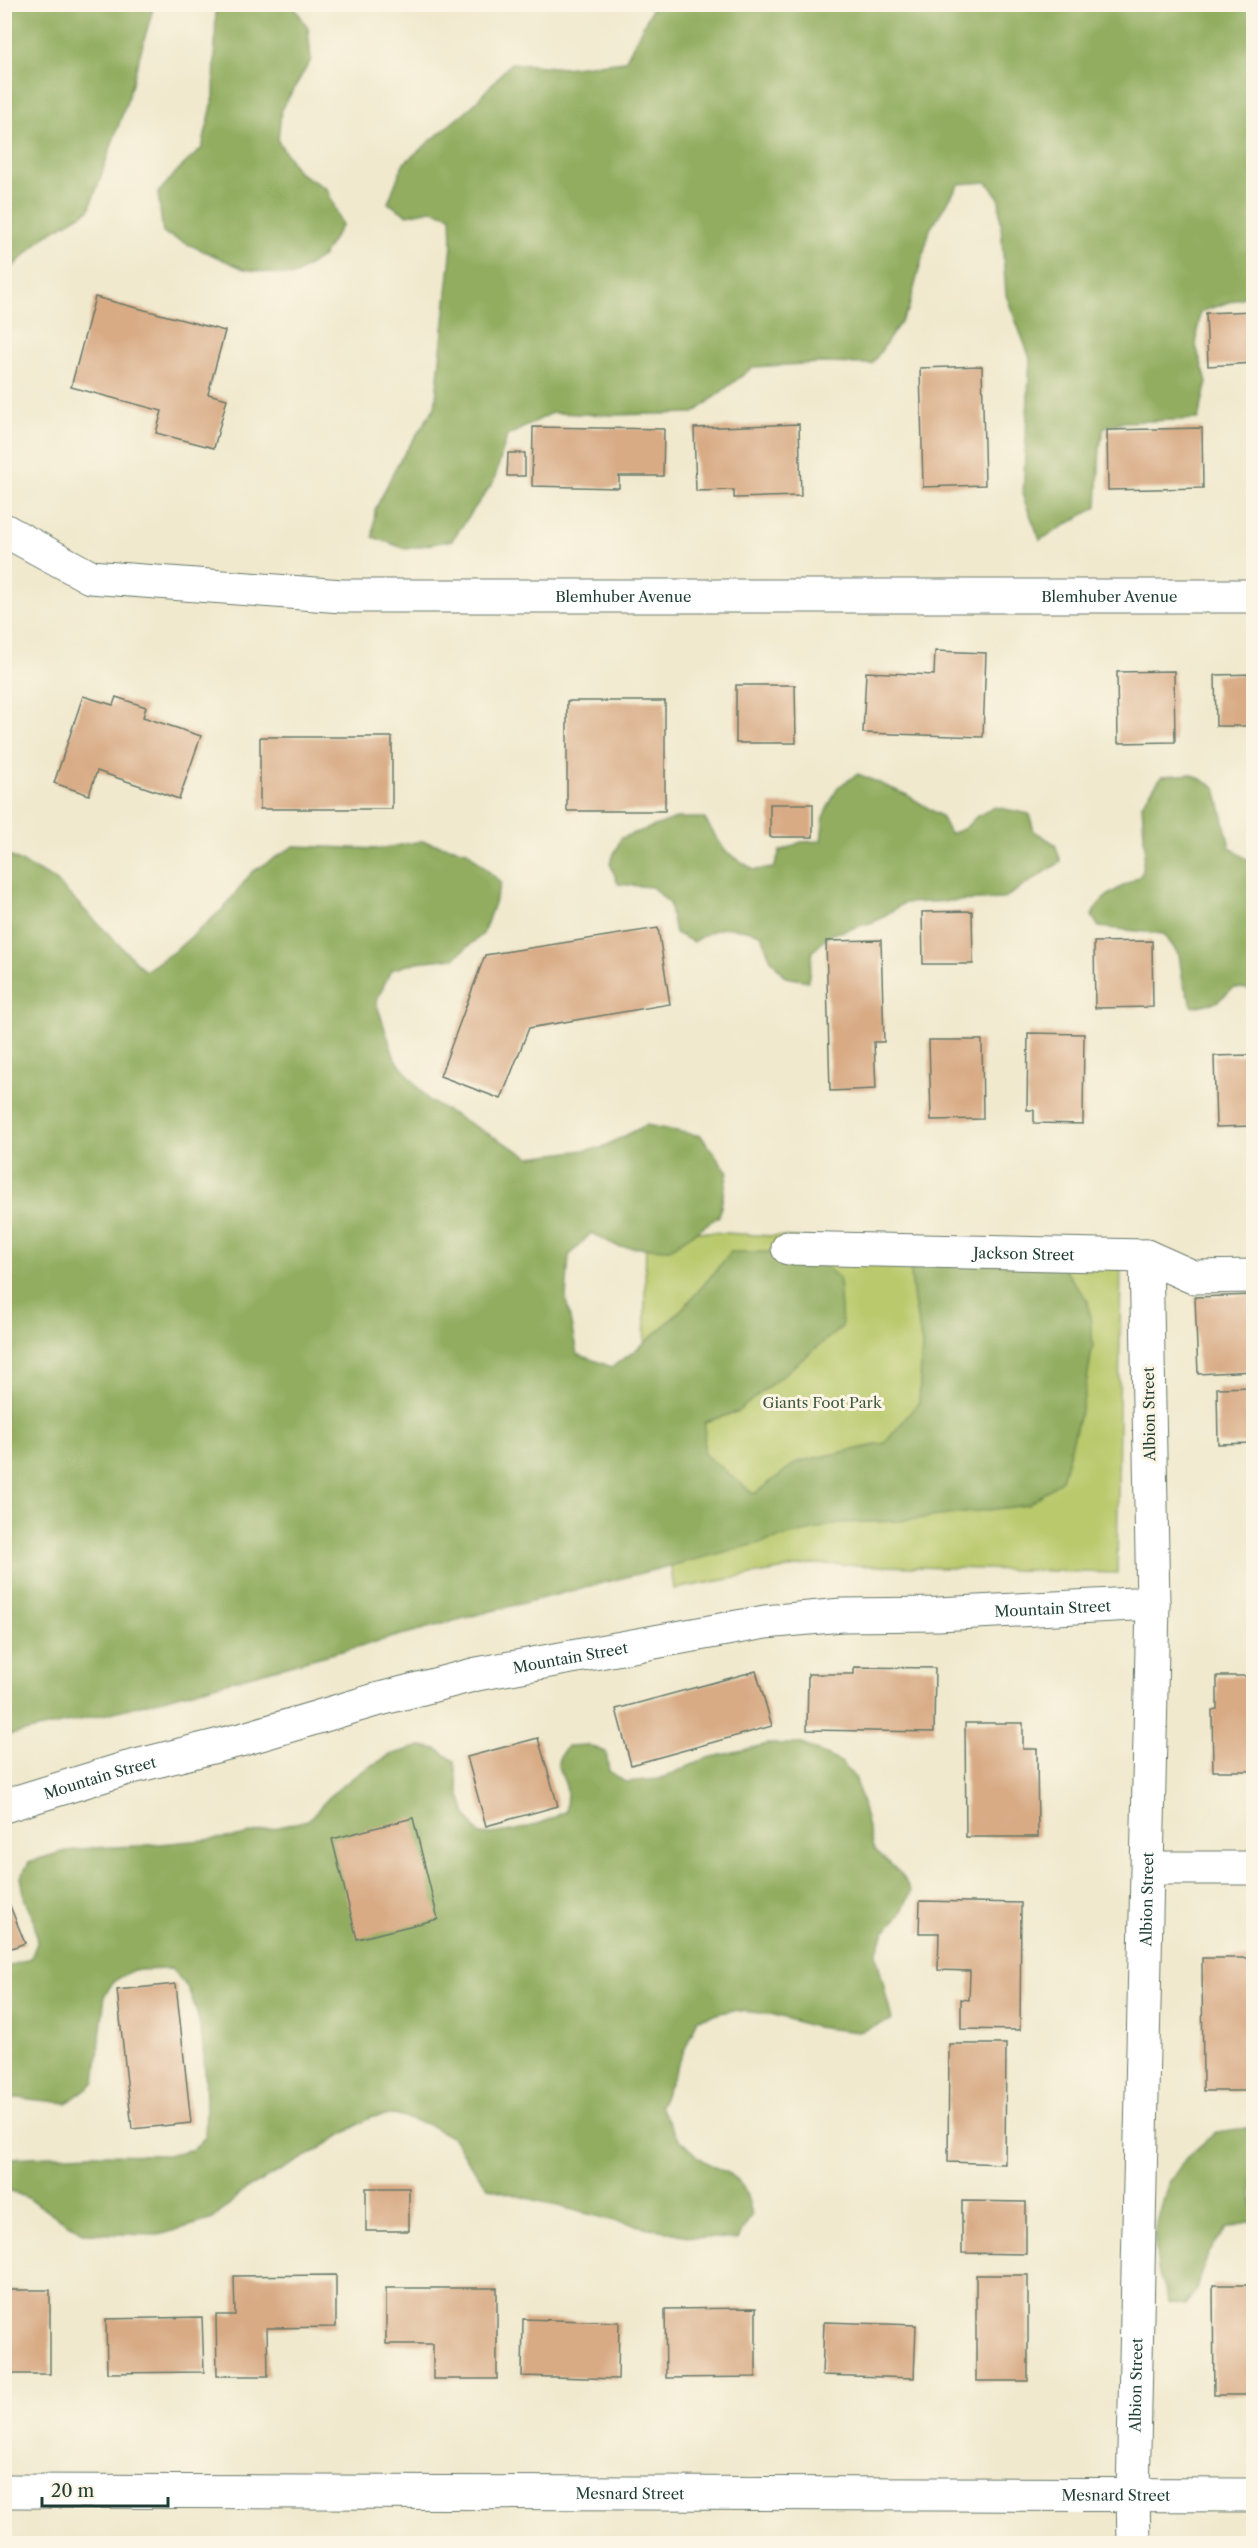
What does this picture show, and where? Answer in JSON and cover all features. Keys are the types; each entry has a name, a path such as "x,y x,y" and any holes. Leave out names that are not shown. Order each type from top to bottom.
{"street":[{"name":"Blemhuber Avenue","path":"4,530 90,577 342,596 1254,596"},
{"name":"Jackson Street","path":"788,1248 1146,1256 1193,1277 1254,1276"},
{"name":"Albion Street","path":"1134,2544 1133,2494 1153,1603 1146,1256"},
{"name":"Mountain Street","path":"4,1806 124,1769 244,1739 372,1701 477,1674 721,1629 765,1622 842,1615 938,1614 1153,1603"},
{"path":"1148,1868 1254,1868"},
{"name":"Mesnard Street","path":"4,2491 1254,2495"}],"green space":[{"path":"5,4 154,5 127,101 89,210 45,236 5,274"},
{"path":"216,5 293,5 308,28 311,60 281,110 278,141 298,172 327,189 342,225 322,257 293,276 244,269 163,233 158,193 202,148 214,97"},
{"path":"654,5 1253,5 1253,294 1200,312 1196,346 1207,382 1198,419 1122,422 1104,427 1100,446 1097,507 1040,540 1023,497 1030,358 1006,295 999,198 987,182 959,184 930,229 908,311 872,364 820,363 753,367 694,413 615,415 552,413 507,436 494,481 452,540 406,549 373,537 375,510 398,463 435,407 452,245 451,216 432,210 407,215 388,203 403,164 472,106 511,63 564,68 625,61"},
{"path":"858,774 907,795 941,816 950,834 965,828 977,816 995,807 1029,814 1034,831 1055,844 1061,862 1003,899 904,903 876,921 830,935 813,951 808,981 785,977 770,958 761,934 726,928 718,929 693,942 675,933 669,903 652,887 618,884 610,863 621,838 677,818 704,818 725,851 754,870 774,868 780,851 801,842 821,841 824,815 838,787"},
{"path":"1192,774 1216,788 1230,847 1246,859 1254,858 1253,989 1233,988 1217,1002 1193,1007 1183,983 1179,955 1164,934 1099,927 1092,916 1100,902 1141,875 1145,849 1142,804 1162,776"},
{"path":"422,841 467,851 501,883 483,934 454,958 417,962 391,970 376,1002 395,1059 429,1101 530,1157 601,1148 646,1125 701,1136 728,1172 719,1216 670,1249 619,1247 591,1233 569,1256 566,1299 577,1354 612,1367 662,1328 704,1285 731,1252 809,1252 839,1278 842,1327 737,1412 705,1422 704,1454 754,1494 797,1462 885,1443 919,1402 922,1344 909,1257 1053,1254 1088,1301 1093,1344 1083,1403 1062,1480 1028,1505 899,1521 839,1523 476,1615 107,1714 5,1736 4,853 54,879 145,971 176,950 224,908 252,872 294,846 379,849"},
{"name":"Giants Foot Park","path":"646,1228 1121,1258 1117,1573 812,1564 674,1589 644,1370"},
{"path":"768,1744 802,1744 841,1762 856,1779 873,1848 902,1875 911,1892 900,1915 884,1932 876,1954 892,2020 859,2032 815,2027 771,2014 732,2010 698,2019 660,2106 672,2128 686,2146 699,2157 733,2176 744,2188 752,2214 738,2239 694,2237 615,2221 489,2188 468,2162 453,2138 427,2124 394,2115 372,2116 309,2155 246,2189 213,2219 159,2235 82,2233 28,2198 5,2189 4,2155 11,2158 91,2154 167,2155 194,2149 205,2137 204,2059 198,2018 186,1986 171,1969 133,1970 114,1981 105,1994 95,2082 67,2103 19,2098 5,2099 5,1968 31,1958 37,1943 34,1920 25,1901 21,1877 29,1862 62,1852 91,1848 237,1837 308,1820 332,1794 359,1773 390,1755 421,1746 437,1749 454,1761 464,1809 480,1835 525,1828 566,1811 567,1791 558,1765 561,1754 567,1746 588,1745 606,1752 609,1771 625,1782 659,1779 708,1758"},
{"path":"1253,2127 1253,2220 1226,2229 1208,2253 1197,2289 1185,2305 1169,2302 1158,2272 1154,2233 1168,2184 1186,2158 1216,2132"}],"building":[{"path":"95,297 225,331 208,394 227,399 214,448 156,433 162,411 71,387"},
{"path":"1254,311 1254,363 1208,366 1206,313"},
{"path":"982,366 985,485 923,487 920,368"},
{"path":"799,424 801,496 734,498 734,490 696,491 694,428"},
{"path":"533,427 664,429 663,476 619,476 619,488 532,486"},
{"path":"1202,428 1203,488 1108,490 1107,430"},
{"path":"508,453 525,453 525,476 507,476"},
{"path":"935,651 986,653 983,737 863,733 866,672 934,675"},
{"path":"1174,671 1175,742 1118,743 1117,672"},
{"path":"1254,674 1254,739 1249,739 1249,726 1216,726 1215,675"},
{"path":"736,685 795,685 796,743 736,743"},
{"path":"83,696 113,705 116,697 146,707 143,717 201,736 179,799 97,771 89,795 54,783"},
{"path":"567,701 665,701 665,811 567,811"},
{"path":"260,737 392,737 392,809 260,809"},
{"path":"770,804 813,804 813,837 770,837"},
{"path":"972,911 973,964 923,964 922,912"},
{"path":"658,928 670,1004 529,1028 501,1099 440,1076 485,955"},
{"path":"881,940 884,1042 874,1042 876,1089 830,1091 826,941"},
{"path":"1152,941 1153,1007 1095,1008 1094,942"},
{"path":"1028,1033 1084,1034 1083,1124 1034,1123 1034,1110 1027,1110"},
{"path":"929,1040 982,1040 983,1119 931,1120"},
{"path":"1249,1055 1249,1061 1254,1061 1254,1126 1216,1127 1214,1056"},
{"path":"1254,1295 1254,1371 1198,1374 1195,1297"},
{"path":"1254,1387 1254,1443 1218,1444 1217,1388"},
{"path":"854,1667 935,1668 934,1732 807,1730 808,1674 854,1674"},
{"path":"756,1671 772,1726 631,1765 616,1709"},
{"path":"1217,1676 1254,1676 1254,1771 1213,1771 1212,1710 1217,1709"},
{"path":"965,1723 1023,1723 1023,1749 1037,1749 1038,1837 966,1837"},
{"path":"538,1738 558,1806 486,1826 467,1757"},
{"path":"413,1818 438,1919 357,1939 332,1839"},
{"path":"4,1891 25,1943 4,1951"},
{"path":"920,1901 1021,1903 1020,2030 961,2029 961,1999 969,2000 970,1971 938,1970 939,1933 919,1933"},
{"path":"1202,1958 1254,1958 1254,2091 1203,2091"},
{"path":"176,1984 191,2123 132,2129 117,1990"},
{"path":"949,2044 1006,2044 1005,2164 948,2162"},
{"path":"366,2188 409,2188 409,2231 366,2231"},
{"path":"962,2201 1026,2202 1026,2254 962,2253"},
{"path":"336,2275 336,2327 267,2328 268,2376 217,2376 216,2315 235,2315 234,2276"},
{"path":"976,2275 1028,2275 1028,2381 976,2381"},
{"path":"1213,2285 1254,2285 1254,2395 1214,2395"},
{"path":"386,2288 497,2288 497,2379 433,2379 433,2344 386,2344"},
{"path":"4,2290 50,2290 50,2374 4,2374"},
{"path":"756,2308 756,2377 666,2378 665,2309"},
{"path":"202,2317 204,2372 107,2373 106,2319"},
{"path":"523,2319 619,2322 618,2379 522,2376"},
{"path":"824,2322 916,2325 914,2378 822,2375"}]}
